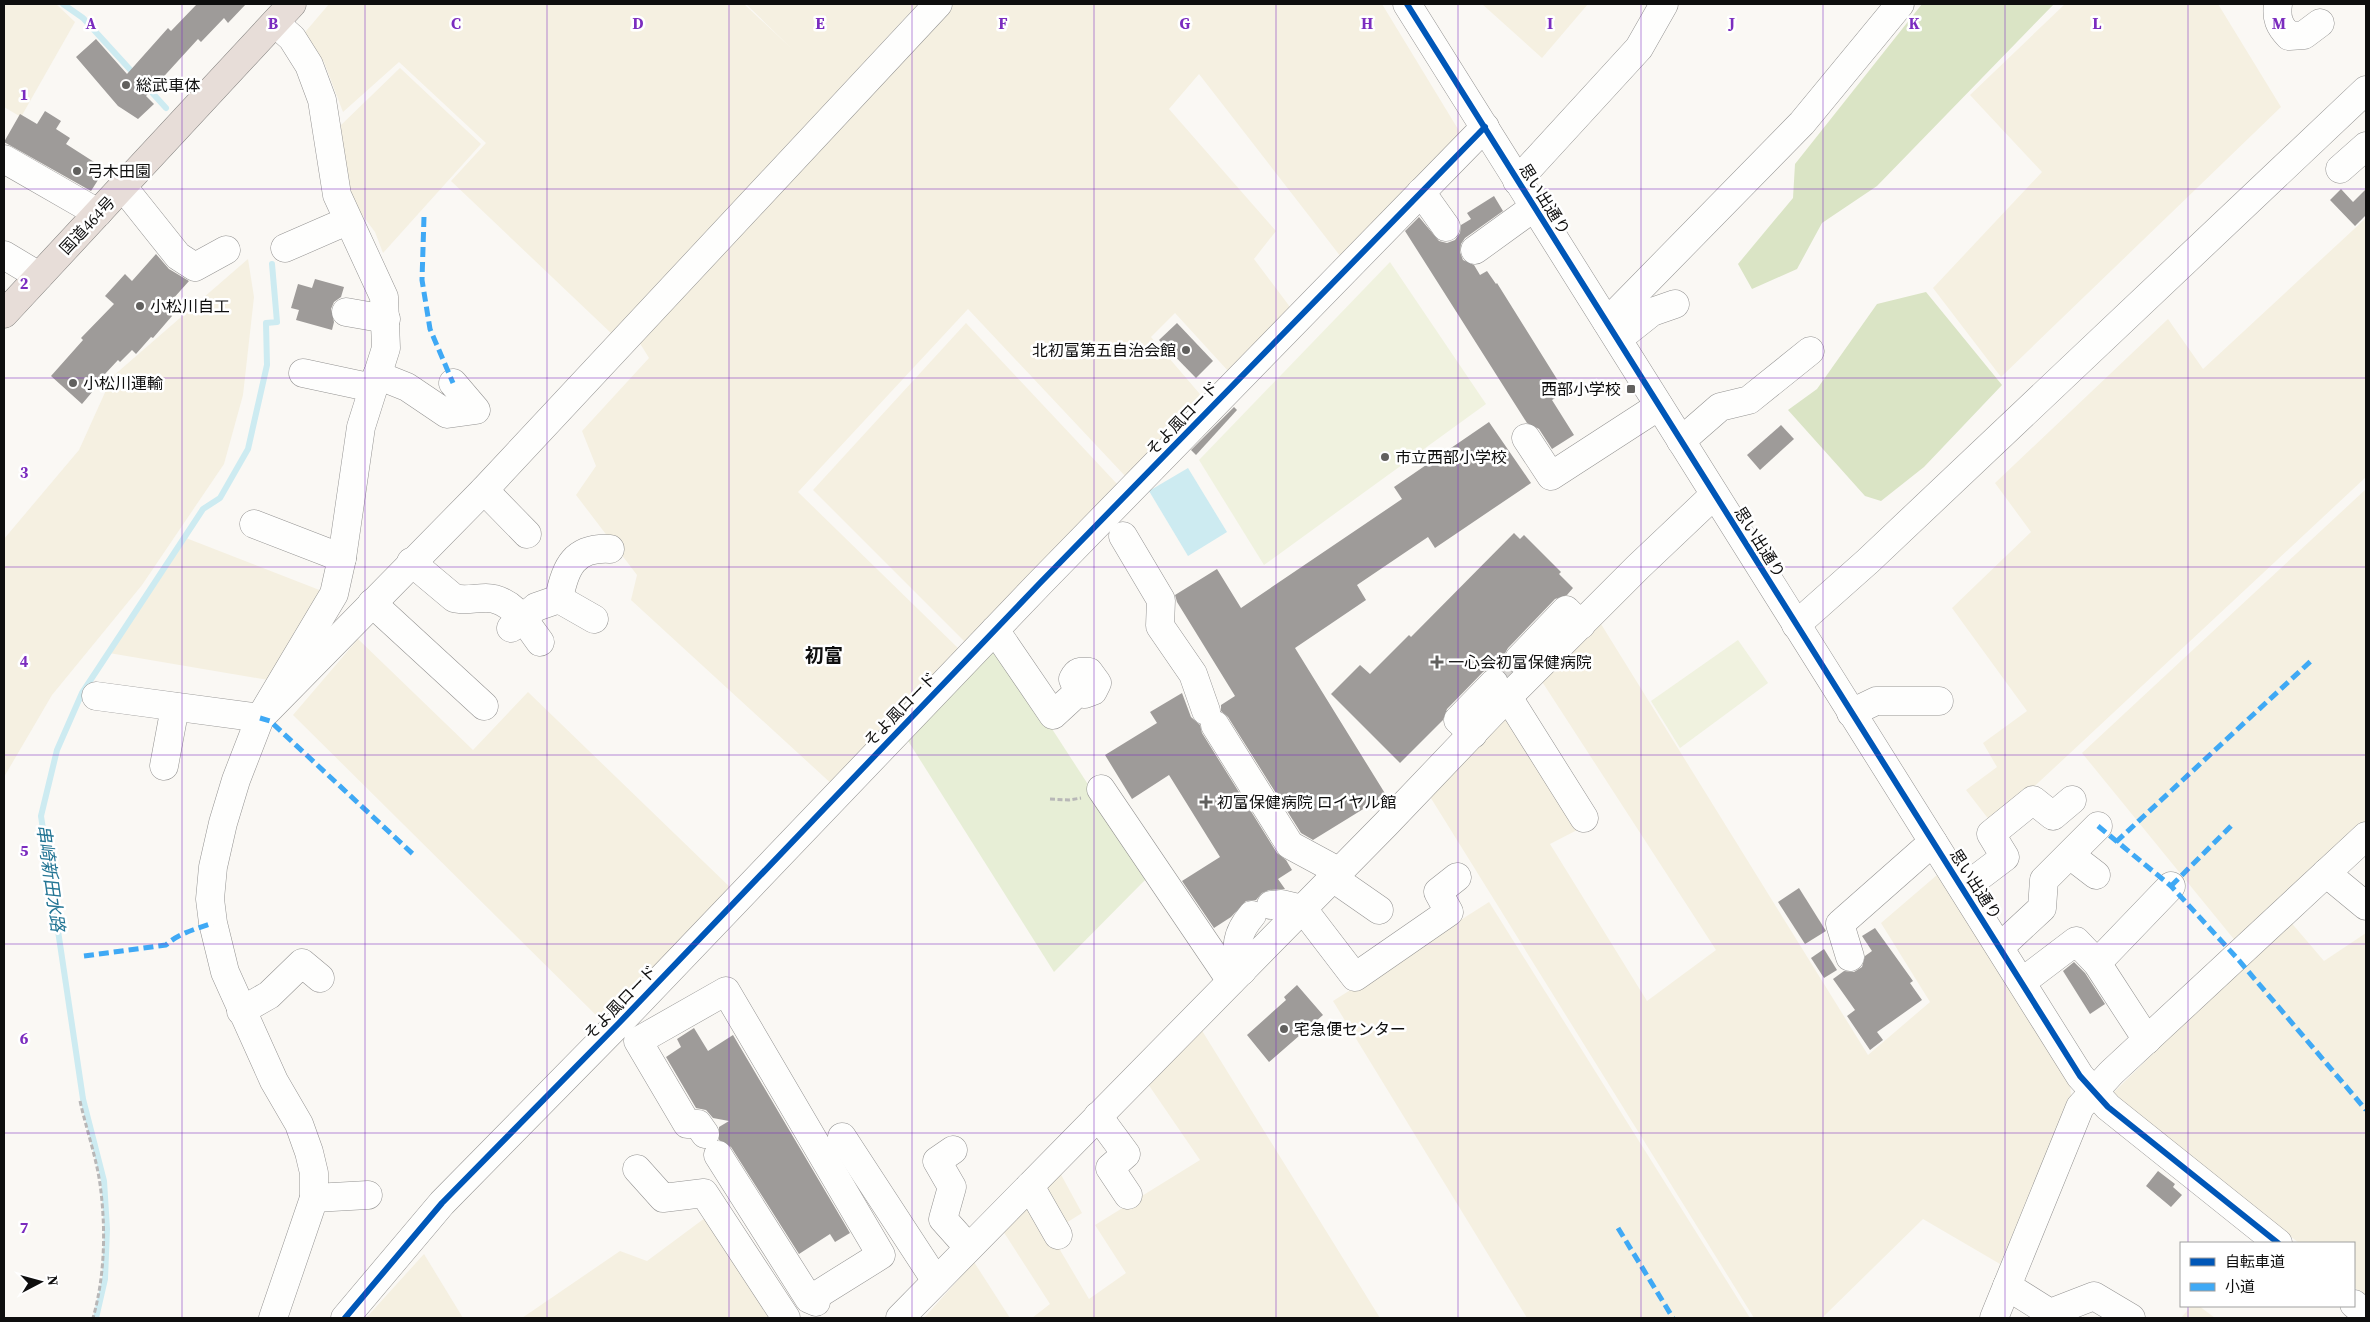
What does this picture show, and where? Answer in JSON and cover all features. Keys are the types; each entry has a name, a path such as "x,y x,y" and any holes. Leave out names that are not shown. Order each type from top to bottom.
{"highway":[{"name":"国道464号","path":"4,314 283,13"}],"street":[{"path":"260,718 302,677 411,562 484,490 938,4"},
{"name":"思い出通り","path":"1407,4 1485,127 1533,208 1613,331 1851,713 1964,888 2080,1076 2108,1107 2277,1242"},
{"path":"1517,181 1639,48 1664,4"},
{"path":"2278,4 2277,17 2281,28 2289,36 2304,35 2320,23"},
{"path":"1613,331 1802,123 1897,5"},
{"path":"273,1318 314,1198 314,1173 310,1152 299,1124 274,1081 225,972 213,923 210,899 213,867 223,823 236,780 260,718 334,594 342,558 361,427 386,348 384,297 376,276 347,221 337,195 322,100 309,65 292,38 283,13"},
{"path":"1796,625 1868,561 2366,90"},
{"name":"そよ風ロード","path":"345,1318 442,1203 612,1030 995,630 1256,369 1485,127"},
{"path":"2340,169 2366,146"},
{"path":"4,159 98,213"},
{"path":"122,187 178,256 195,267 226,250"},
{"path":"1422,192 1446,227"},
{"path":"1475,250 1533,208"},
{"path":"285,248 347,221"},
{"path":"4,255 39,276"},
{"path":"1613,331 1652,312 1675,304"},
{"path":"346,312 386,319"},
{"path":"1681,441 1721,395 1748,400 1810,351"},
{"path":"303,373 375,381 407,387 448,424 485,403 454,383"},
{"path":"1526,438 1551,476 1659,406"},
{"path":"484,490 527,534"},
{"path":"900,1318 1473,734 1501,690 1581,625 1714,495"},
{"path":"254,524 342,558"},
{"path":"1123,536 1161,600 1160,626 1193,674 1210,718 1290,845 1336,875 1379,910"},
{"path":"559,599 566,572 584,551 594,548 610,549"},
{"path":"411,562 454,598 461,600 489,598 515,611 516,623 540,642"},
{"path":"516,623 536,607 559,599 594,619"},
{"path":"372,603 484,706"},
{"path":"1519,658 1566,610 1581,625"},
{"path":"995,630 1053,715 1078,692"},
{"path":"1501,690 1584,818"},
{"path":"96,696 260,718"},
{"path":"1851,713 1876,701 1939,701"},
{"path":"164,766 175,707"},
{"path":"1101,789 1236,976"},
{"path":"1964,888 2005,857 1991,834 2033,800 2053,816 2072,800"},
{"path":"2000,947 2042,908 2044,880 2098,826"},
{"path":"1994,1318 2080,1107 2147,1040 2366,836"},
{"path":"1850,957 1840,924 1933,842"},
{"path":"2070,855 2096,875"},
{"path":"2326,873 2366,906"},
{"path":"1236,976 1238,960 1237,941 1240,931 1262,910 1282,904 1303,909 1355,976 1449,912 1438,892 1457,878"},
{"path":"2097,963 2171,886"},
{"path":"2022,982 2076,940 2097,963 2147,1040"},
{"path":"241,1011 269,995 302,963 320,978"},
{"path":"726,991 881,1255 816,1295 821,1310 810,1299 698,1124 687,1124 638,1041 726,991"},
{"path":"1098,1116 1126,1154 1110,1168 1128,1195"},
{"path":"842,1137 936,1281"},
{"path":"953,1150 936,1161 952,1187 943,1219 968,1247"},
{"path":"637,1169 663,1198 704,1193 786,1318"},
{"path":"1030,1186 1058,1235"},
{"path":"314,1198 368,1195"},
{"path":"2007,1286 2050,1313 2094,1296 2130,1318"},
{"path":"2355,1305 2366,1314"}],"path":[{"path":"1050,799 1078,799 1101,789"},
{"path":"80,1101 100,1183 103,1229 102,1279 93,1318"}],"shaded area":[{"path":"4,4 56,4 75,22 21,117 4,107"},
{"path":"329,4 744,4 791,48 746,4 918,4 613,335 451,181 486,143 399,62 343,112 324,62 301,37"},
{"path":"951,4 1382,4 1461,134 1341,257 1199,74 1169,109 1276,231 1254,259 1290,307 1229,372 1175,313 1151,337 1205,400 1126,477 968,309 798,492 960,650 835,787 631,600 637,575 576,495 596,466 582,431 649,358 636,337"},
{"path":"1482,4 1588,4 1542,58"},
{"path":"2065,4 2218,4 2281,107 2001,377 1933,288 2042,172 1970,95"},
{"path":"400,68 481,144 383,253 375,232 351,200 339,127"},
{"path":"2366,218 2366,477 1993,825 1966,790 1997,767 1983,743 2027,711 1952,608 2031,532 1995,483 2168,319 2203,369"},
{"path":"248,259 254,297 243,395 224,464 142,585 52,695 4,777 4,539 79,450 112,377"},
{"path":"966,323 1118,485 968,645 813,490"},
{"path":"2366,489 2366,822 2237,943 2082,753"},
{"path":"186,538 322,591 268,680 109,653"},
{"path":"1601,624 1868,1055 1930,1002 1881,923 1937,875 2070,1083 2071,1097 2000,1264 1923,1219 1822,1318 1754,1318 1429,795 1510,711 1583,827 1550,844 1647,1001 1716,950 1541,680"},
{"path":"358,639 473,750 528,692 735,892 605,1024 293,715"},
{"path":"1489,902 1750,1318 1527,1318 1333,1001"},
{"path":"2289,920 2324,961 2366,933 2366,1297 2355,1288 2355,1242 2298,1242 2112,1094"},
{"path":"1201,1029 1380,1318 1032,1318 1050,1304 1003,1231 1059,1171 1082,1213 1050,1233 1089,1299 1126,1273 1095,1225 1200,1160 1148,1084"},
{"path":"709,1215 778,1318 522,1318 620,1251 647,1261"},
{"path":"424,1254 463,1318 366,1318"},
{"path":"974,1262 1010,1318 924,1318"},
{"path":"2190,1307 2200,1307 2215,1318 2181,1318"}],"green space":[{"path":"1922,4 2054,4 1877,186 1822,223 1797,269 1752,289 1738,264 1793,198 1795,164"},
{"path":"1390,262 1486,404 1264,565 1199,460"},
{"path":"1926,292 2002,385 1924,467 1881,501 1865,496 1788,410 1817,389 1877,304"},
{"path":"1738,640 1768,683 1680,748 1651,701"},
{"path":"997,644 1148,877 1054,972 905,736"}],"water":[{"path":"1188,468 1227,532 1188,556 1149,491"}],"building":[{"path":"197,4 246,4 228,23 224,18 201,42 198,39 146,96 154,104 138,119 118,106 76,57 96,39 127,74 168,28 171,31"},
{"path":"45,111 61,121 56,129 70,138 66,144 105,169 91,191 4,142 20,114 37,124"},
{"path":"2341,189 2353,202 2366,189 2366,215 2355,226 2330,200"},
{"path":"1494,196 1503,211 1465,238 1461,244 1460,252 1463,260 1474,265 1480,275 1487,271 1497,283 1565,392 1552,400 1574,435 1552,449 1539,429 1527,423 1405,231 1419,217 1439,241 1447,243 1455,240 1460,233 1461,225 1471,219 1467,213"},
{"path":"156,254 169,269 189,281 164,309 172,316 136,354 132,350 120,362 118,360 91,389 93,391 82,404 51,376 83,340 81,338 114,304 105,296 125,274 132,281"},
{"path":"315,279 344,287 341,297 334,302 331,309 334,322 332,330 296,320 299,310 291,308 298,284 312,288"},
{"path":"1177,323 1213,361 1196,378 1159,340"},
{"path":"1234,407 1237,410 1196,455 1191,450"},
{"path":"1489,422 1531,483 1435,548 1428,537 1357,585 1366,600 1295,648 1386,795 1313,840 1301,833 1228,717 1221,711 1221,705 1235,696 1177,602 1175,595 1217,569 1241,608 1402,499 1394,487"},
{"path":"1781,425 1794,439 1760,470 1747,455"},
{"path":"1514,533 1520,539 1524,535 1561,572 1559,574 1573,588 1567,595 1555,599 1508,648 1504,655 1504,663 1511,672 1507,676 1497,668 1489,668 1483,672 1447,709 1443,720 1400,763 1331,694 1360,665 1370,674 1409,635 1411,637"},
{"path":"1182,693 1191,717 1200,725 1202,733 1277,853 1286,860 1292,870 1278,879 1285,889 1269,890 1262,893 1256,900 1246,901 1231,917 1214,928 1182,881 1220,857 1169,775 1132,799 1105,755 1157,723 1150,712"},
{"path":"1799,888 1826,931 1805,944 1778,902"},
{"path":"1875,928 1913,981 1910,983 1922,1000 1877,1032 1883,1040 1870,1050 1847,1016 1855,1010 1833,979 1844,971 1854,972 1862,967 1865,956 1872,951 1862,936"},
{"path":"1824,949 1837,970 1824,978 1811,958"},
{"path":"2074,962 2085,973 2105,1004 2090,1014 2063,971"},
{"path":"1297,985 1323,1015 1269,1062 1247,1035 1286,1000 1284,997"},
{"path":"694,1028 708,1051 733,1035 850,1233 835,1242 830,1234 799,1254 731,1147 719,1140 719,1127 729,1121 713,1118 706,1110 696,1108 666,1057 681,1047 677,1039"},
{"path":"2158,1171 2175,1184 2173,1187 2182,1195 2171,1207 2146,1186"}],"waterway":[{"name":"串崎新田水路","path":"63,4 83,18 135,75"},
{"name":"串崎新田水路","path":"146,86 166,108"},
{"name":"串崎新田水路","path":"96,1318 105,1279 107,1229 104,1181 83,1099 41,816 57,750 82,693 203,509 220,498 248,449 267,365 266,323 277,322 272,264"}],"tunnel":[{"path":"1494,683 1519,659"}],"marked path":[{"path":"424,217 422,280 430,329 453,383"},
{"path":"2116,842 2312,660"},
{"path":"260,718 270,721 415,856"},
{"path":"2098,826 2171,886 2236,957 2366,1110"},
{"path":"2171,886 2231,826"},
{"path":"84,956 166,945 182,934 213,923"},
{"path":"1618,1228 1673,1318"}],"cycle path":[{"path":"1407,4 2080,1076 2108,1107 2277,1242"},
{"path":"345,1318 442,1203 619,1023 1040,583 1485,127"}],"place":[{"name":"総武車体","path":"126,85"},
{"name":"弓木田園","path":"77,171"},
{"name":"小松川自工","path":"140,306"},
{"name":"北初富第五自治会館","path":"1186,350"},
{"name":"小松川運輸","path":"73,383"},
{"name":"西部小学校","path":"1631,389"},
{"name":"市立西部小学校","path":"1385,457"},
{"name":"一心会初富保健病院","path":"1437,662"},
{"name":"初富保健病院 ロイヤル館","path":"1206,802"},
{"name":"宅急便センター","path":"1284,1029"}],"district":[{"name":"初富","path":"824,655"}]}
